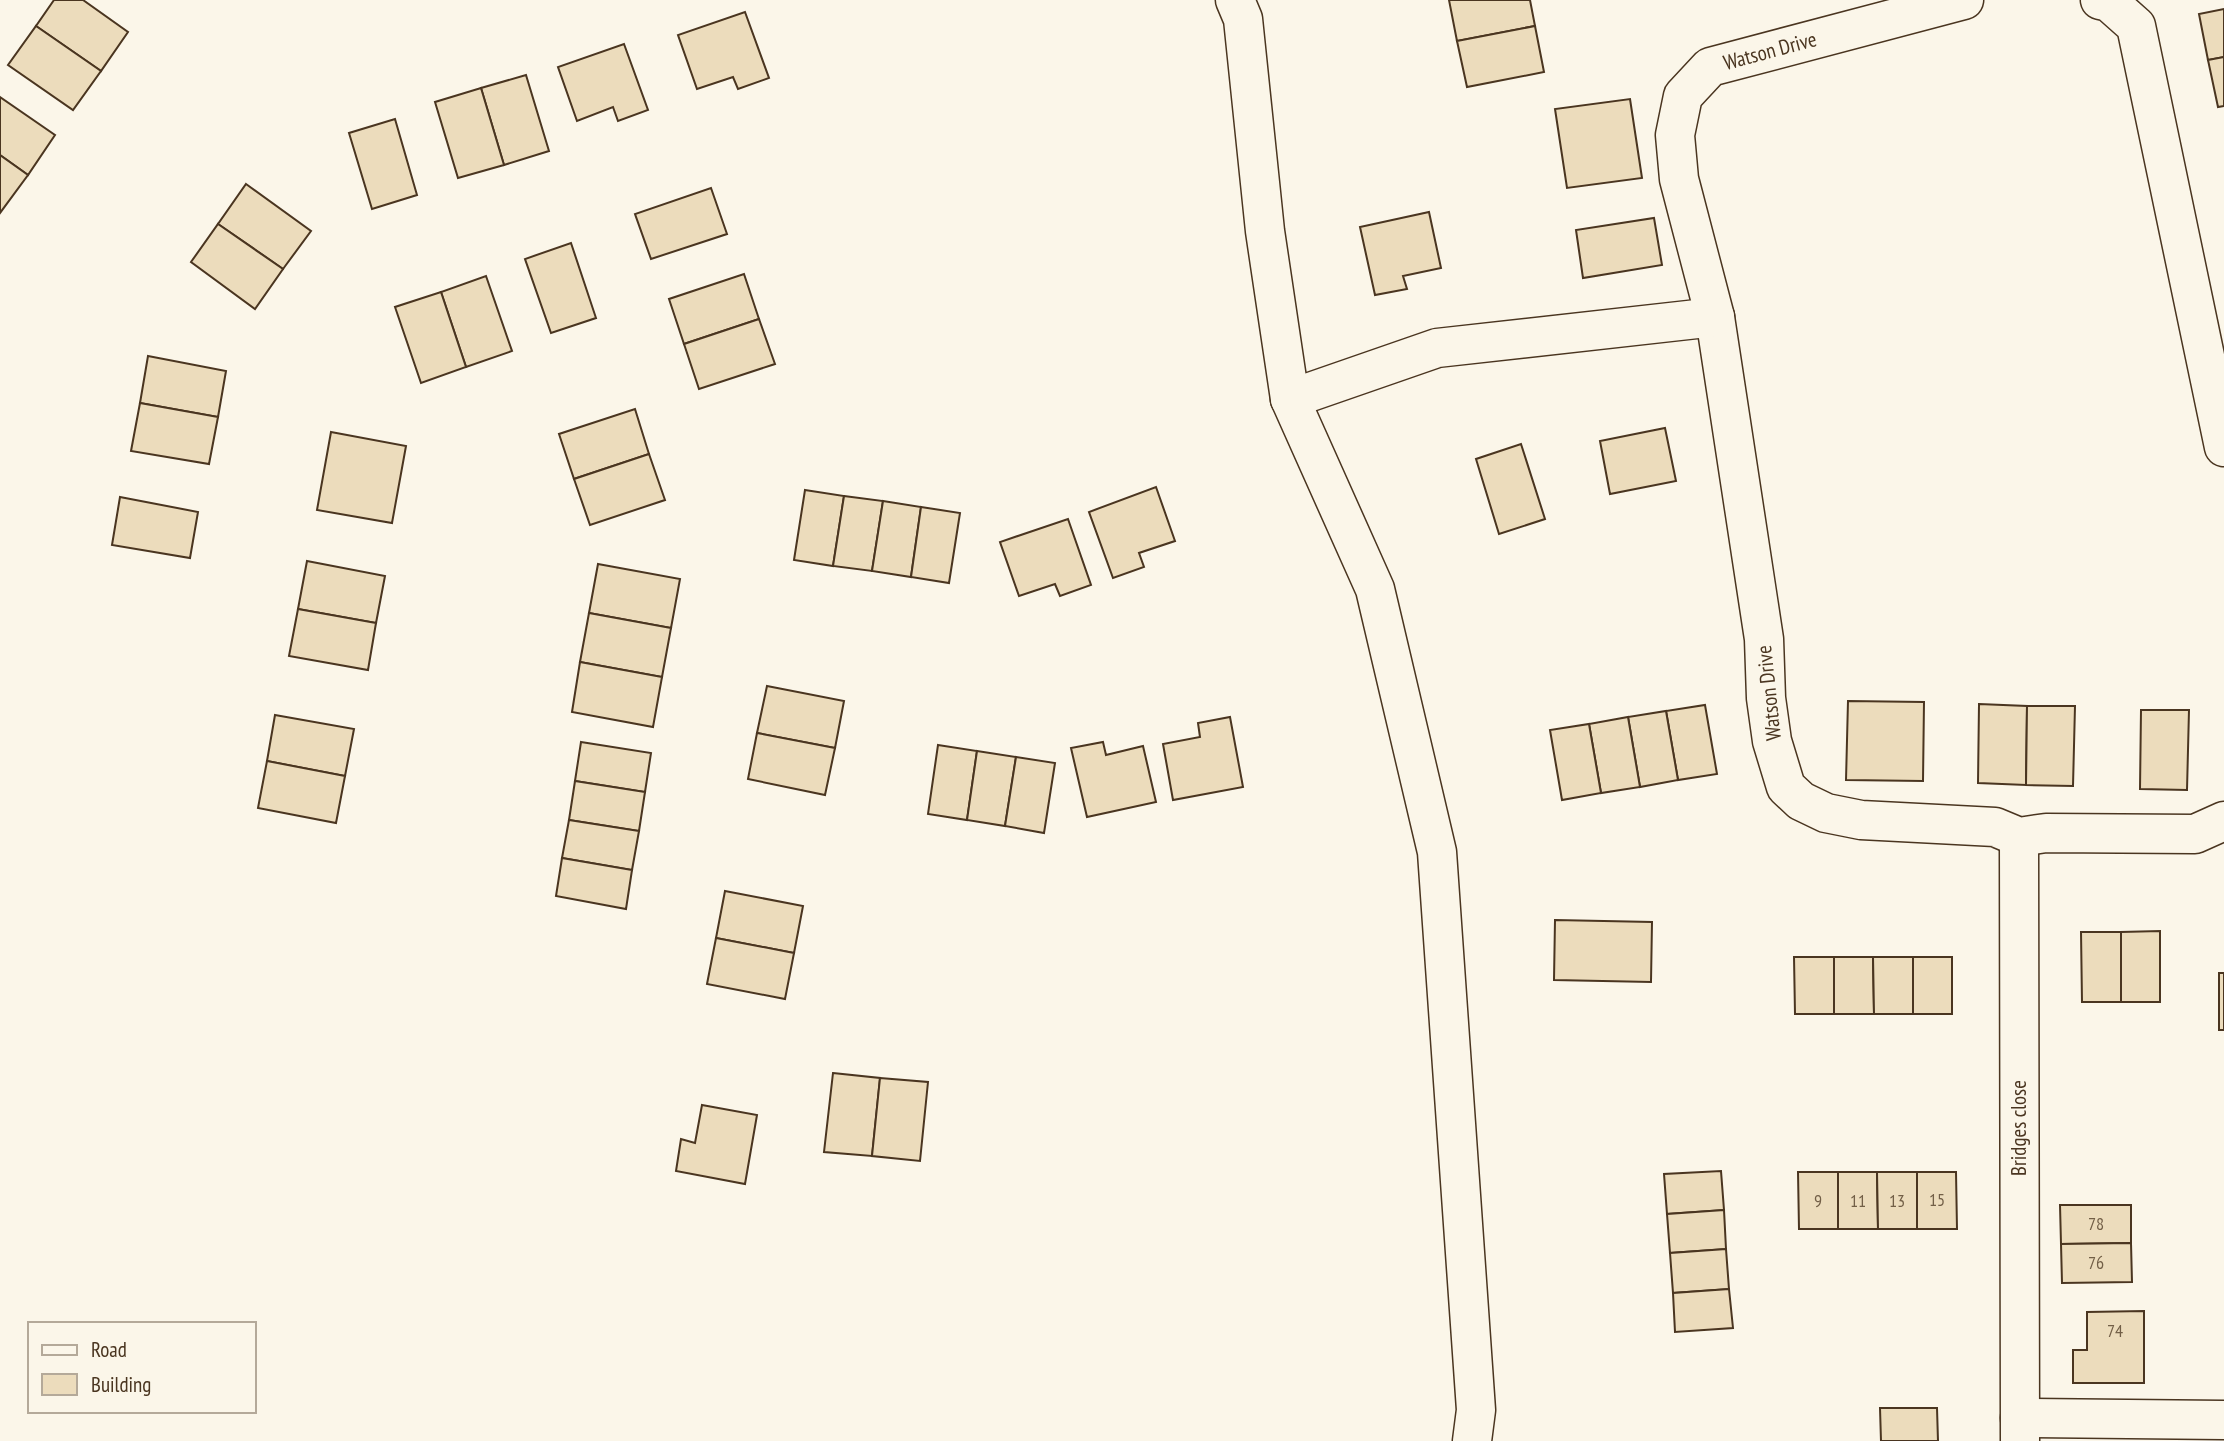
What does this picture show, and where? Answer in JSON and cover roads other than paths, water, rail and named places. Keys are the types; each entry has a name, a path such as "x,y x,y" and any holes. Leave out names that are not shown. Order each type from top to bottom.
{"street":[{"path":"1235,0 1243,19 1265,231 1290,399 1374,589 1437,852 1476,1410 1472,1441"},
{"name":"Watson Drive","path":"1964,0 1710,67 1683,96 1675,135 1679,179 1715,317 1764,639 1766,698 1772,741 1786,787 1801,801 1826,813 1861,820 1995,827 2018,837 2046,833 2195,834 2224,821"},
{"path":"2100,0 2109,2 2136,26 2224,447"},
{"path":"1290,399 1437,348 1715,317"},
{"name":"Bridges close","path":"2018,837 2020,1430 2224,1420"}]}
